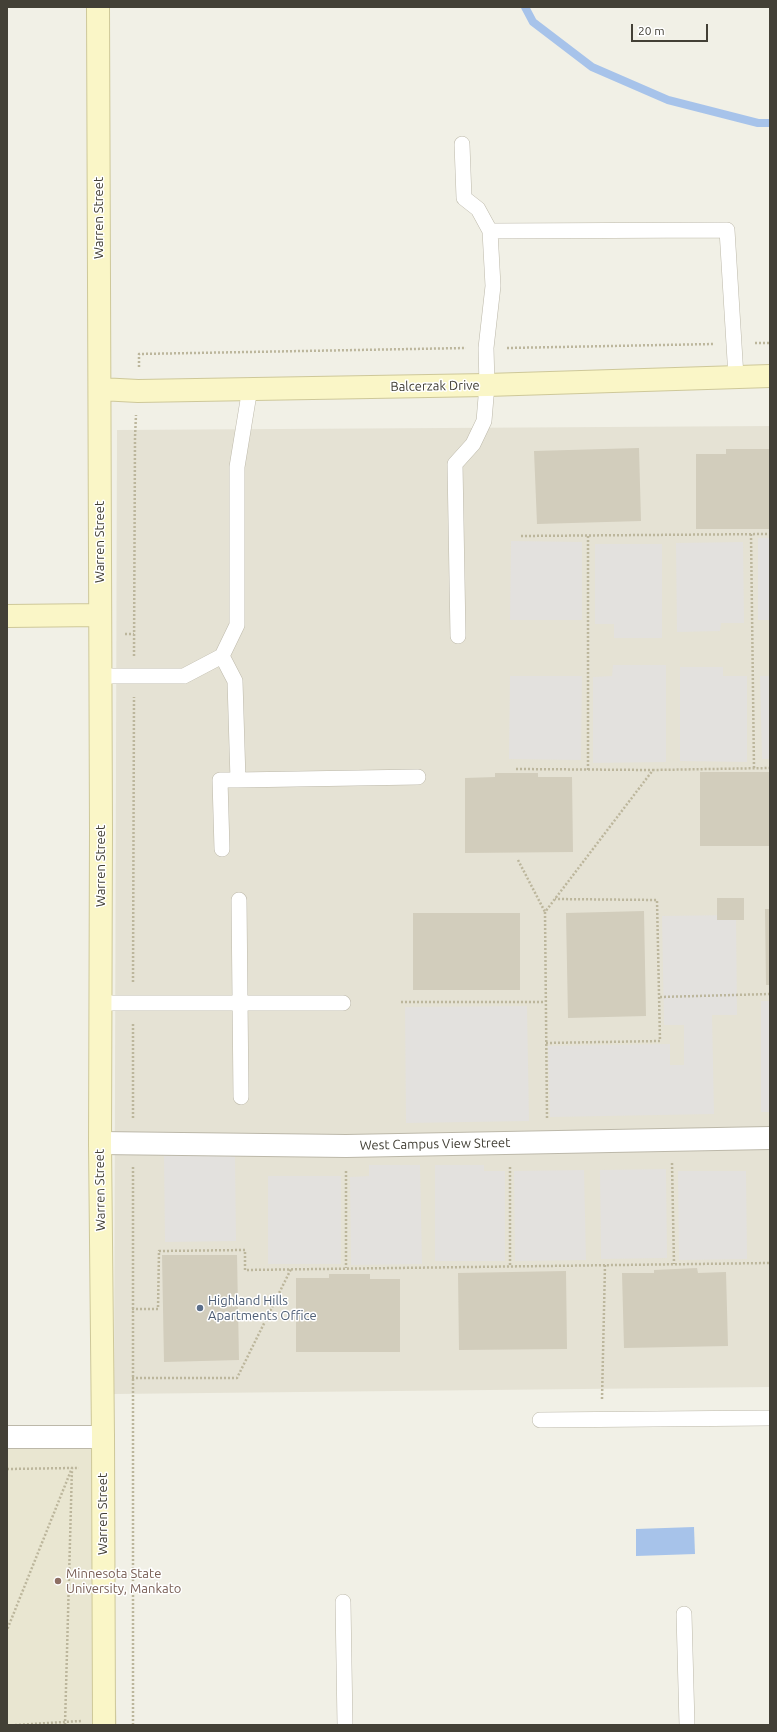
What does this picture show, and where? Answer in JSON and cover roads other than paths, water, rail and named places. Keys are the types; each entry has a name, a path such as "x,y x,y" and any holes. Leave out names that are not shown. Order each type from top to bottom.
{"street":[{"name":"Warren Street","path":"98,7 100,389 100,1143 104,1722"},
{"name":"Balcerzak Drive","path":"100,389 138,391 487,385 770,376"},
{"path":"7,616 100,615"},
{"name":"West Campus View Street","path":"100,1143 346,1146 770,1138"},
{"path":"7,1437 103,1437"}],"lane":[{"path":"458,636 455,464 473,444 484,421 487,385 486,348 493,286 490,231 478,209 464,198 462,144"},
{"path":"490,231 727,230 736,377"},
{"path":"100,676 184,676 222,656 237,625 236,467 250,388"},
{"path":"222,656 235,681 238,780"},
{"path":"222,849 220,780 418,777"},
{"path":"239,900 241,1097"},
{"path":"101,1003 342,1003"},
{"path":"540,1420 770,1418"},
{"path":"342,1602 345,1725"},
{"path":"684,1614 687,1725"}],"water":[{"path":"694,1527 695,1554 636,1556 636,1529"}],"waterway":[{"path":"525,7 533,22 592,67 668,100 758,123 770,123"}],"place":[{"name":"Highland Hills Apartments Office","path":"200,1308"},
{"name":"Minnesota State University, Mankato","path":"58,1581"}]}
